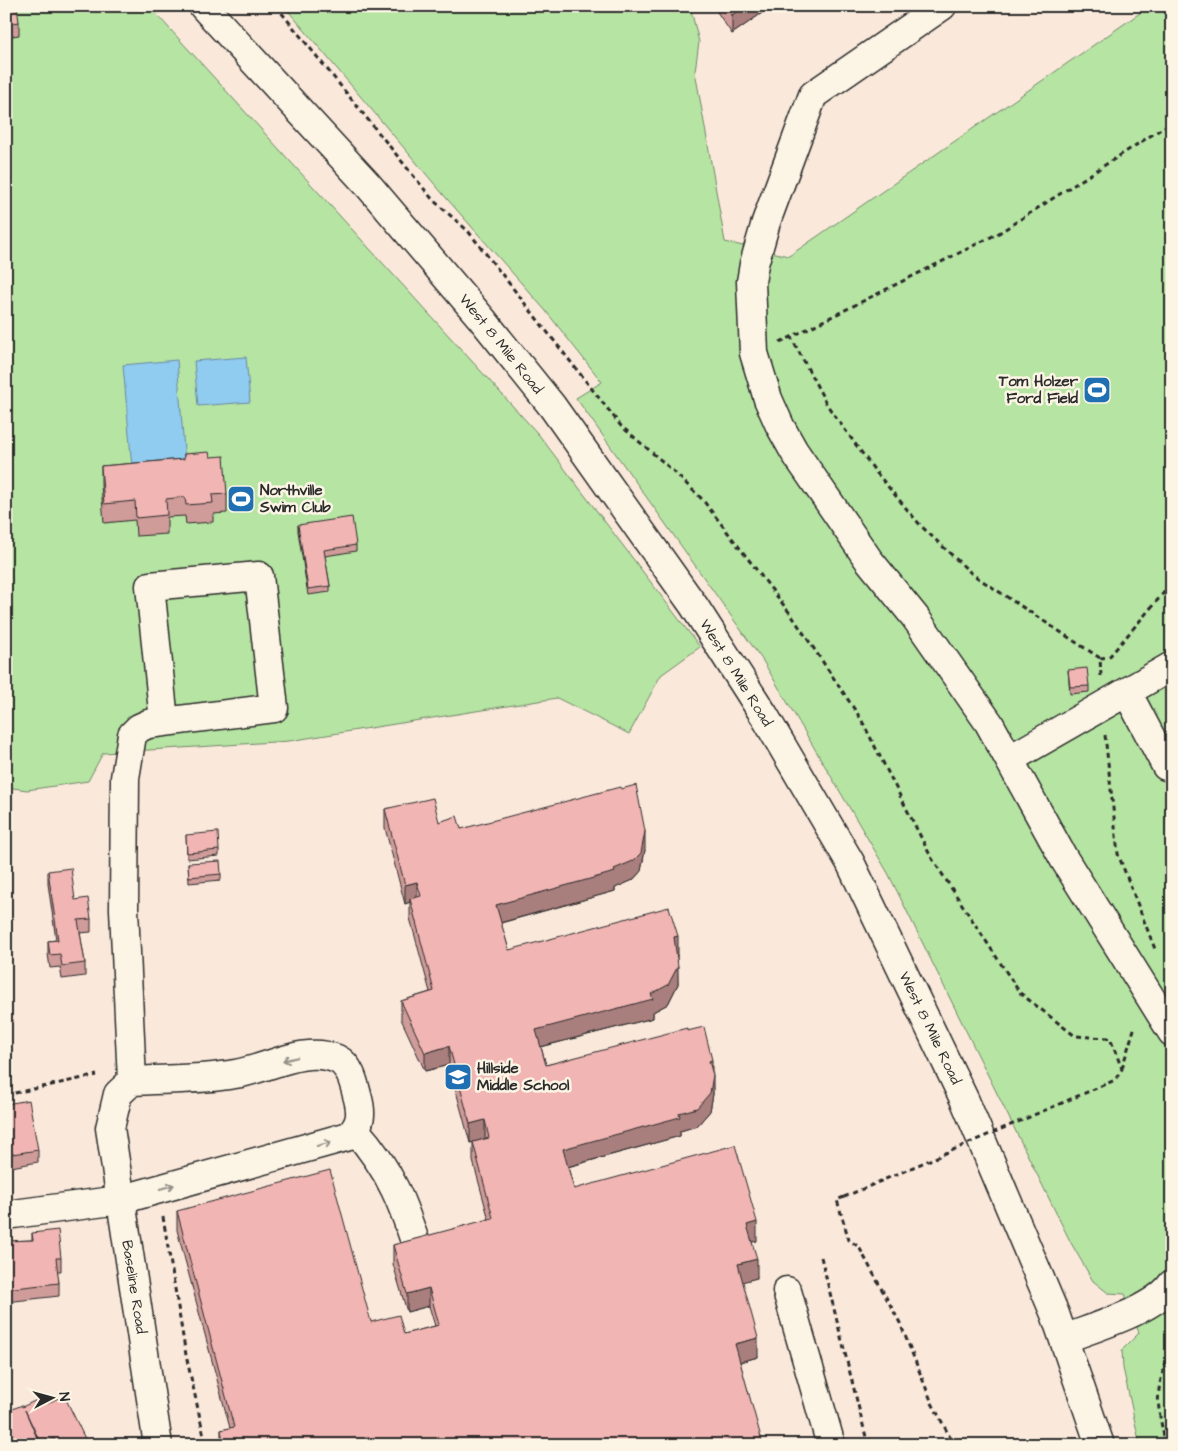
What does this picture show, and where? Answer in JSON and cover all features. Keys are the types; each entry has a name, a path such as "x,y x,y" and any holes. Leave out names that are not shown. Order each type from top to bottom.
{"main road":[{"name":"West 8 Mile Road","path":"203,6 368,185 482,319 552,406 694,606 764,715 850,862 965,1101 1064,1339 1100,1445"},
{"path":"942,6 813,95 766,222 754,264 751,282 752,329 759,374 780,426 794,451 868,558 963,684 1010,760 1064,858 1172,1032"},
{"path":"6,1215 120,1200 157,1190 349,1136 361,1119 359,1100 351,1075 340,1060 318,1053 235,1074 132,1081 124,909 125,778 132,735 139,728 148,724 274,708 259,576 150,586 164,721"},
{"path":"1010,760 1114,688 1172,666"},
{"path":"1114,688 1166,766 1172,762"},
{"name":"Baseline Road","path":"132,1081 118,1094 110,1128 158,1445"},
{"path":"355,1130 376,1154 389,1175 405,1209 420,1257"},
{"path":"1064,1339 1134,1310 1166,1292 1172,1284"},
{"path":"787,1291 831,1445"}],"path":[{"path":"276,6 433,200 468,231 621,426 670,468 702,499 792,616 861,719 931,857 1020,993 1075,1036 1110,1038 1122,1069 1114,1080 837,1200 849,1240 859,1247 900,1324 932,1403 954,1445"},
{"path":"1114,688 1100,658 972,574 921,526 875,471 827,405 791,337 999,233 1172,122"},
{"path":"1100,658 1109,657 1172,583"},
{"path":"1105,733 1118,854 1157,954"},
{"path":"6,1094 101,1074 132,1081"},
{"path":"157,1190 186,1355 206,1445"},
{"path":"821,1257 868,1445"},
{"path":"1166,1445 1157,1405 1159,1381 1172,1347"}],"green space":[{"path":"6,6 149,6 539,435 700,647 661,675 629,734 557,698 289,741 103,753 88,781 27,790 6,787"},
{"path":"284,6 690,6 699,42 695,71 725,242 789,256 1150,6 1172,6 1172,1445 1140,1445 1123,1368 1122,1350 1139,1333 1125,1294 1108,1293 1093,1281 1071,1243 888,873 763,661 576,398 602,382 545,310 448,200"}],"water":[{"path":"246,357 250,402 198,406 194,361"},
{"path":"177,360 185,463 132,468 123,365"}],"building":[{"path":"6,6 17,6 19,22 6,24"},
{"path":"726,6 745,6 732,15"},
{"path":"209,452 210,457 224,456 227,494 212,495 213,503 186,505 185,497 166,499 167,515 136,518 135,501 104,504 101,466 184,459 184,454"},
{"path":"352,517 356,545 324,550 330,586 308,589 298,525"},
{"path":"1087,668 1089,686 1070,687 1068,670"},
{"path":"636,785 645,831 641,853 633,861 614,869 615,872 496,905 509,950 669,907 678,936 674,937 678,966 668,985 651,994 653,999 536,1030 546,1065 687,1028 687,1031 704,1027 712,1060 709,1061 713,1075 710,1093 697,1108 679,1113 680,1117 563,1149 574,1189 735,1145 757,1222 747,1225 757,1259 738,1264 758,1338 735,1344 762,1441 749,1445 224,1445 221,1430 234,1427 177,1211 330,1170 371,1322 399,1315 404,1334 439,1325 429,1288 407,1294 393,1245 493,1218 473,1142 489,1138 485,1120 470,1124 449,1046 425,1053 401,1001 434,991 410,899 421,896 417,882 405,885 385,809 433,798 439,822 457,816 461,829 620,787 621,789"},
{"path":"218,832 219,850 187,853 186,835"},
{"path":"220,861 221,874 189,877 188,863"},
{"path":"71,868 75,900 88,898 91,919 78,920 85,963 62,966 60,954 50,955 48,941 58,940 48,871"},
{"path":"29,1100 38,1150 6,1155 6,1104"},
{"path":"58,1230 61,1258 56,1258 59,1283 6,1289 6,1241 33,1240 32,1233"},
{"path":"64,1395 88,1445 57,1445 54,1438 41,1444 25,1410 40,1445 6,1445 6,1412 45,1396 48,1403"}],"place":[{"name":"Tom Holzer Ford Field","path":"1097,390"},
{"name":"Northville Swim Club","path":"241,499"},
{"name":"Hillside Middle School","path":"458,1077"}]}
